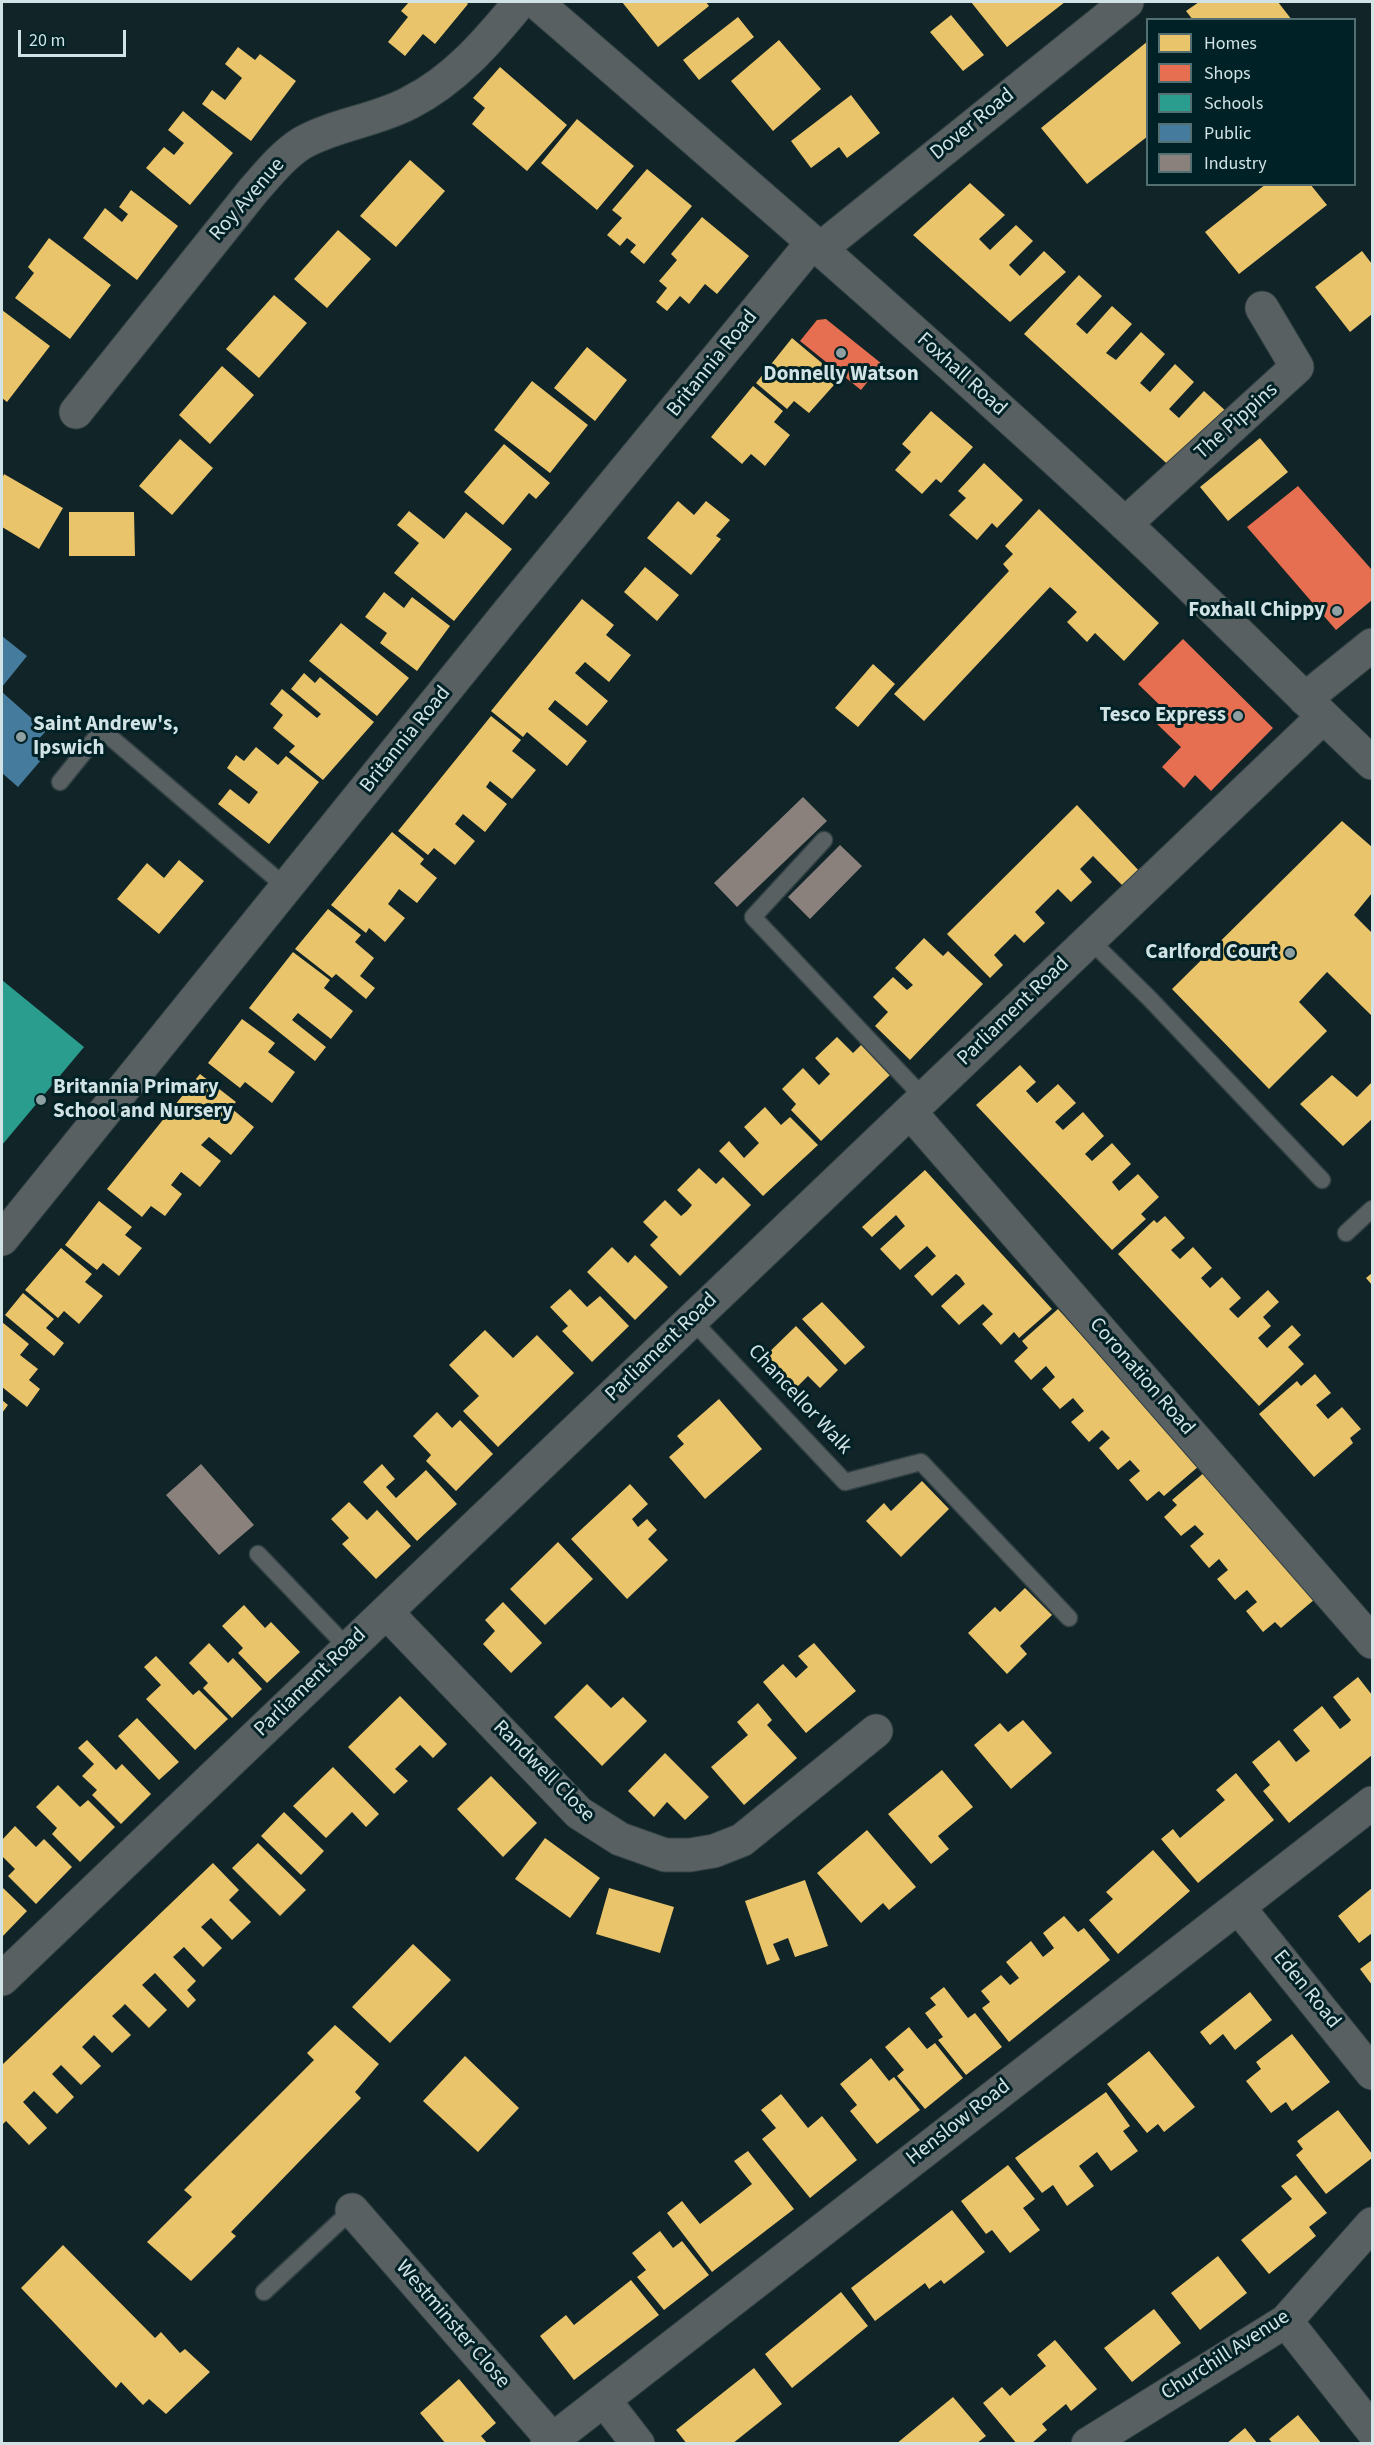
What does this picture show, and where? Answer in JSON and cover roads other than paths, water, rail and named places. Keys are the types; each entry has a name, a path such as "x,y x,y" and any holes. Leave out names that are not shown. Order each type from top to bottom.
{"street":[{"name":"Roy Avenue","path":"76,412 245,200 282,158 320,135 349,124 383,116 412,102 448,78 482,48 520,2"},
{"name":"Foxhall Road","path":"536,2 816,246 1125,524 1372,763"},
{"name":"Dover Road","path":"816,246 1127,2"},
{"name":"Britannia Road","path":"2,1239 507,614 816,246"},
{"name":"The Pippins","path":"1125,524 1298,367 1262,308"},
{"name":"Parliament Road","path":"2,1979 1090,940 1372,645"},
{"name":"Coronation Road","path":"917,1105 1372,1642"},
{"name":"Randwell Close","path":"386,1612 579,1813 620,1839 665,1855 690,1856 714,1851 742,1840 876,1731"},
{"name":"Henslow Road","path":"549,2441 1372,1803"},
{"name":"Eden Road","path":"1239,1908 1372,2073"},
{"name":"Westminster Close","path":"352,2210 549,2441"},
{"name":"Churchill Avenue","path":"1088,2444 1286,2321 1372,2224"},
{"path":"1286,2321 1372,2430"},
{"path":"604,2400 638,2444"}],"lane":[{"path":"60,782 102,730 287,888"},
{"path":"825,840 753,917 917,1105"},
{"path":"1090,940 1150,999 1322,1180"},
{"path":"1346,1233 1372,1209"},
{"name":"Chancellor Walk","path":"691,1319 845,1482 921,1462 1069,1618"},
{"path":"258,1554 348,1648"},
{"path":"264,2292 352,2210"}],"place":[{"name":"Donnelly Watson","path":"841,353"},
{"name":"Foxhall Chippy","path":"1337,611"},
{"name":"Tesco Express","path":"1238,716"},
{"name":"Saint Andrew's, Ipswich","path":"21,737"},
{"name":"Carlford Court","path":"1290,953"},
{"name":"Britannia Primary School and Nursery","path":"41,1100"}]}
